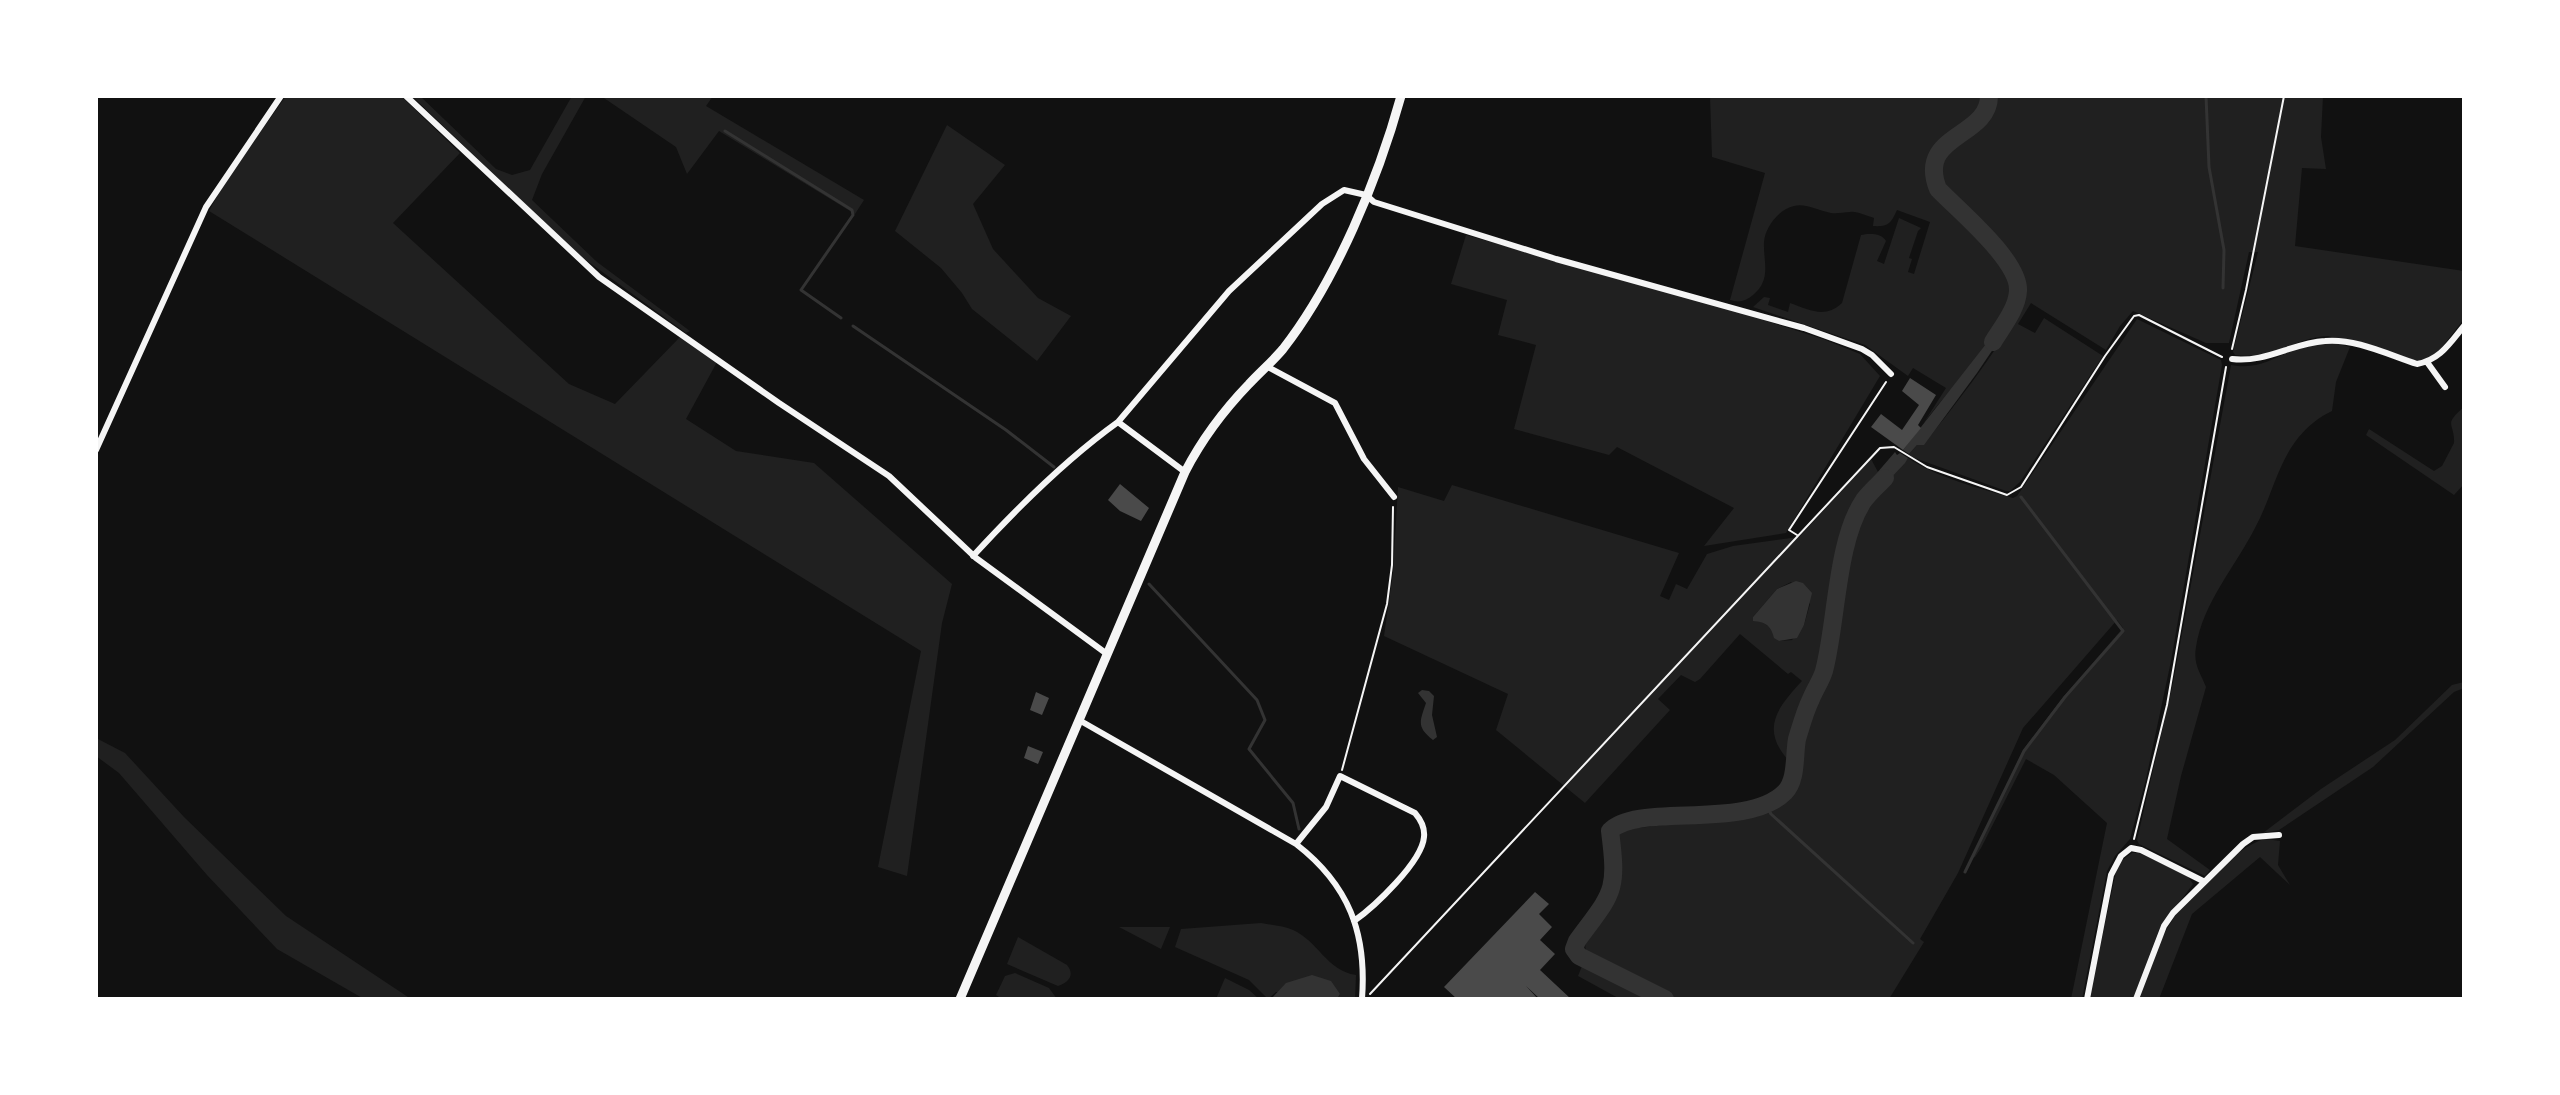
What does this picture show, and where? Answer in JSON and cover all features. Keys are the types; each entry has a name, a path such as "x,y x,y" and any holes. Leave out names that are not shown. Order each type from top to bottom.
{"main road":[{"path":"960,999 1185,472 1224,411 1303,321 1337,259 1366,195 1401,96"}],"street":[{"path":"96,450 206,207 281,96"},
{"path":"406,96 599,277 889,476 973,556 1107,654"},
{"path":"973,556 1013,514 1118,422 1205,317 1254,267 1337,193 1352,190 1374,202 1556,259 1804,328 1862,349 1891,374"},
{"path":"2230,359 2260,359 2315,342 2342,340 2417,364 2443,352 2464,326"},
{"path":"2427,362 2445,387"},
{"path":"1266,366 1335,403 1364,459 1394,497"},
{"path":"1118,422 1185,472"},
{"path":"1079,720 1296,844 1320,863 1335,880 1354,921 1363,958 1364,999"},
{"path":"1296,844 1326,807 1340,776 1415,813 1421,821 1424,836 1415,858 1399,879 1354,921"},
{"path":"2136,999 2164,926 2203,881 2253,837 2279,835"},
{"path":"2087,999 2111,875 2121,856 2131,848 2141,850 2203,881"}],"path":[{"path":"2131,848 2167,705 2230,359 2284,96"},
{"path":"1364,999 1880,448 1889,446 1939,472 2007,495 2021,487 2131,319 2139,315 2222,357"},
{"path":"1798,536 1789,530 1891,374"},
{"path":"1340,776 1387,604 1392,565 1394,497"}],"shaded area":[{"path":"286,96 401,96 460,153 393,223 569,384 615,404 680,337 717,362 686,419 736,451 814,463 952,584 942,623 907,876 878,867 921,651 209,211 225,182"},
{"path":"412,96 420,96 496,169 512,175 530,170 572,96 586,96 542,174 532,200 597,262 690,331 686,333 575,252"},
{"path":"601,96 713,96 706,106 864,200 855,214 719,131 687,174 676,147"},
{"path":"1710,96 1982,96 1981,111 1939,144 1928,170 1934,188 1948,206 2002,261 2012,280 2012,301 1985,348 1923,424 1946,388 1913,368 1908,376 1865,345 1753,307 1764,297 1770,298 1768,305 1788,312 1790,303 1817,312 1836,308 1842,303 1861,235 1875,234 1884,238 1886,241 1877,261 1884,264 1899,218 1921,228 1909,258 1912,259 1908,272 1914,274 1930,222 1897,210 1889,223 1873,226 1874,218 1856,212 1831,213 1803,206 1788,208 1778,215 1767,230 1763,283 1745,300 1730,300 1765,173 1712,157"},
{"path":"1994,96 2323,96 2321,137 2326,169 2302,168 2295,246 2464,271 2464,319 2435,356 2419,361 2328,336 2274,352 2235,355 2233,352 2258,252 2249,252 2229,343 2206,343 2133,311 2106,350 2031,303 2018,324 2035,333 2044,318 2103,356 2020,482 2006,491 1912,457 1909,454 1918,444 1924,444 1996,348 2010,326 2023,295 2020,277 2007,251 1990,231 1939,185 1937,168 1941,156 1984,122 1991,111"},
{"path":"947,125 1005,165 973,204 993,249 1038,298 1071,316 1037,361 972,309 941,268 895,231"},
{"path":"1466,235 1710,303 1823,339 1860,354 1880,376 1786,533 1704,546 1734,508 1617,447 1609,455 1514,429 1536,345 1498,335 1507,300 1451,284"},
{"path":"2137,319 2221,360 2222,365 2171,661 2146,779 2130,839 2107,871 2082,999 2071,999 2107,823 2054,775 2026,759 1981,848 1972,858 2023,750 2064,696 2123,628 2117,620 2023,728 1958,873 1920,939 1924,942 1889,999 1675,999 1586,955 1585,943 1616,899 1618,830 1732,818 1769,808 1788,795 1802,752 1806,721 1832,662 1843,583 1855,528 1872,498 1908,458 1959,482 2013,498 2017,496"},
{"path":"2002,320 2012,321 1924,445 1917,445 1909,454 1903,450 1986,344"},
{"path":"2331,342 2350,347 2336,382 2332,411 2310,426 2291,448 2256,526 2213,599 2196,647 2195,658 2206,687 2167,839 2210,870 2205,876 2139,844 2137,840 2173,683 2231,365 2261,364 2295,349"},
{"path":"2464,407 2464,484 2454,495 2366,435 2369,429 2434,471 2442,466 2454,443 2451,421"},
{"path":"1895,452 1908,458 1872,498 1864,488"},
{"path":"1871,459 1878,472 1850,508 1831,580 1820,668 1798,711 1789,761 1775,739 1775,719 1785,700 1802,681 1791,672 1788,674 1740,634 1700,679 1695,682 1681,675 1658,699 1670,710 1585,803 1496,730 1508,694 1384,636 1393,573 1398,487 1444,501 1452,485 1679,553 1660,596 1669,600 1676,584 1687,589 1707,554 1733,546 1799,537","holes":["1791,582 1810,604 1804,625 1792,640 1779,641 1772,628 1753,617 1777,589"]},
{"path":"1796,581 1803,583 1812,593 1804,625 1797,638 1779,641 1767,625 1753,621 1753,617 1777,589"},
{"path":"2464,682 2464,688 2454,692 2373,767 2279,830 2263,833 2321,789 2395,740 2452,685"},
{"path":"1422,690 1434,696 1432,715 1437,737 1433,740 1422,727 1426,703 1418,693"},
{"path":"96,738 125,753 184,817 286,916 411,999 364,999 277,949 207,875 119,773 96,756"},
{"path":"2266,839 2280,841 2278,865 2290,885 2260,857 2192,914 2159,999 2139,999 2158,947 2180,909 2229,860"},
{"path":"2132,853 2139,853 2187,875 2193,884 2159,930 2133,999 2089,999 2116,872 2121,861"},
{"path":"1261,923 1293,930 1337,968 1356,975 1355,999 1337,999 1340,994 1276,992 1268,999 1249,980 1175,947 1181,929"},
{"path":"1119,927 1170,927 1161,949"},
{"path":"1018,937 1067,965 1071,972 1068,980 1058,986 1007,964"},
{"path":"1582,966 1650,999 1620,999 1578,976"},
{"path":"1015,973 1049,988 1057,999 1002,999 996,995 1005,976"},
{"path":"1312,975 1331,981 1340,994 1337,999 1271,999 1286,983"},
{"path":"1225,978 1249,990 1259,999 1216,999"}],"building":[{"path":"1910,378 1936,395 1918,425 1921,428 1903,450 1871,427 1881,414 1902,430 1919,405 1902,391"},
{"path":"1120,484 1149,508 1141,521 1120,511 1108,500"},
{"path":"1036,692 1049,698 1042,715 1030,710"},
{"path":"1028,746 1043,752 1038,764 1024,758"},
{"path":"1535,892 1549,904 1539,914 1552,927 1540,940 1555,954 1540,970 1571,999 1540,999 1526,986 1538,999 1457,999 1444,987"}],"waterway":[{"path":"1989,96 1986,110 1978,121 1944,146 1937,157 1934,171 1938,189 1999,251 2016,279 2018,291 2015,304 1993,342"},
{"path":"2206,96 2209,167 2224,250 2223,288"},
{"path":"725,131 852,210 853,215 801,290 841,318"},
{"path":"853,326 1006,430 1054,467"},
{"path":"1665,999 1579,956 1574,949 1610,891 1613,880 1610,831 1643,818 1745,810 1768,804 1789,787 1803,719 1824,671 1848,537 1864,500 1885,478"},
{"path":"1965,872 2024,751 2065,697 2123,631 2021,497"},
{"path":"1149,584 1257,700 1265,720 1249,749 1293,803 1299,829"},
{"path":"1765,803 1771,814 1913,943"}]}
